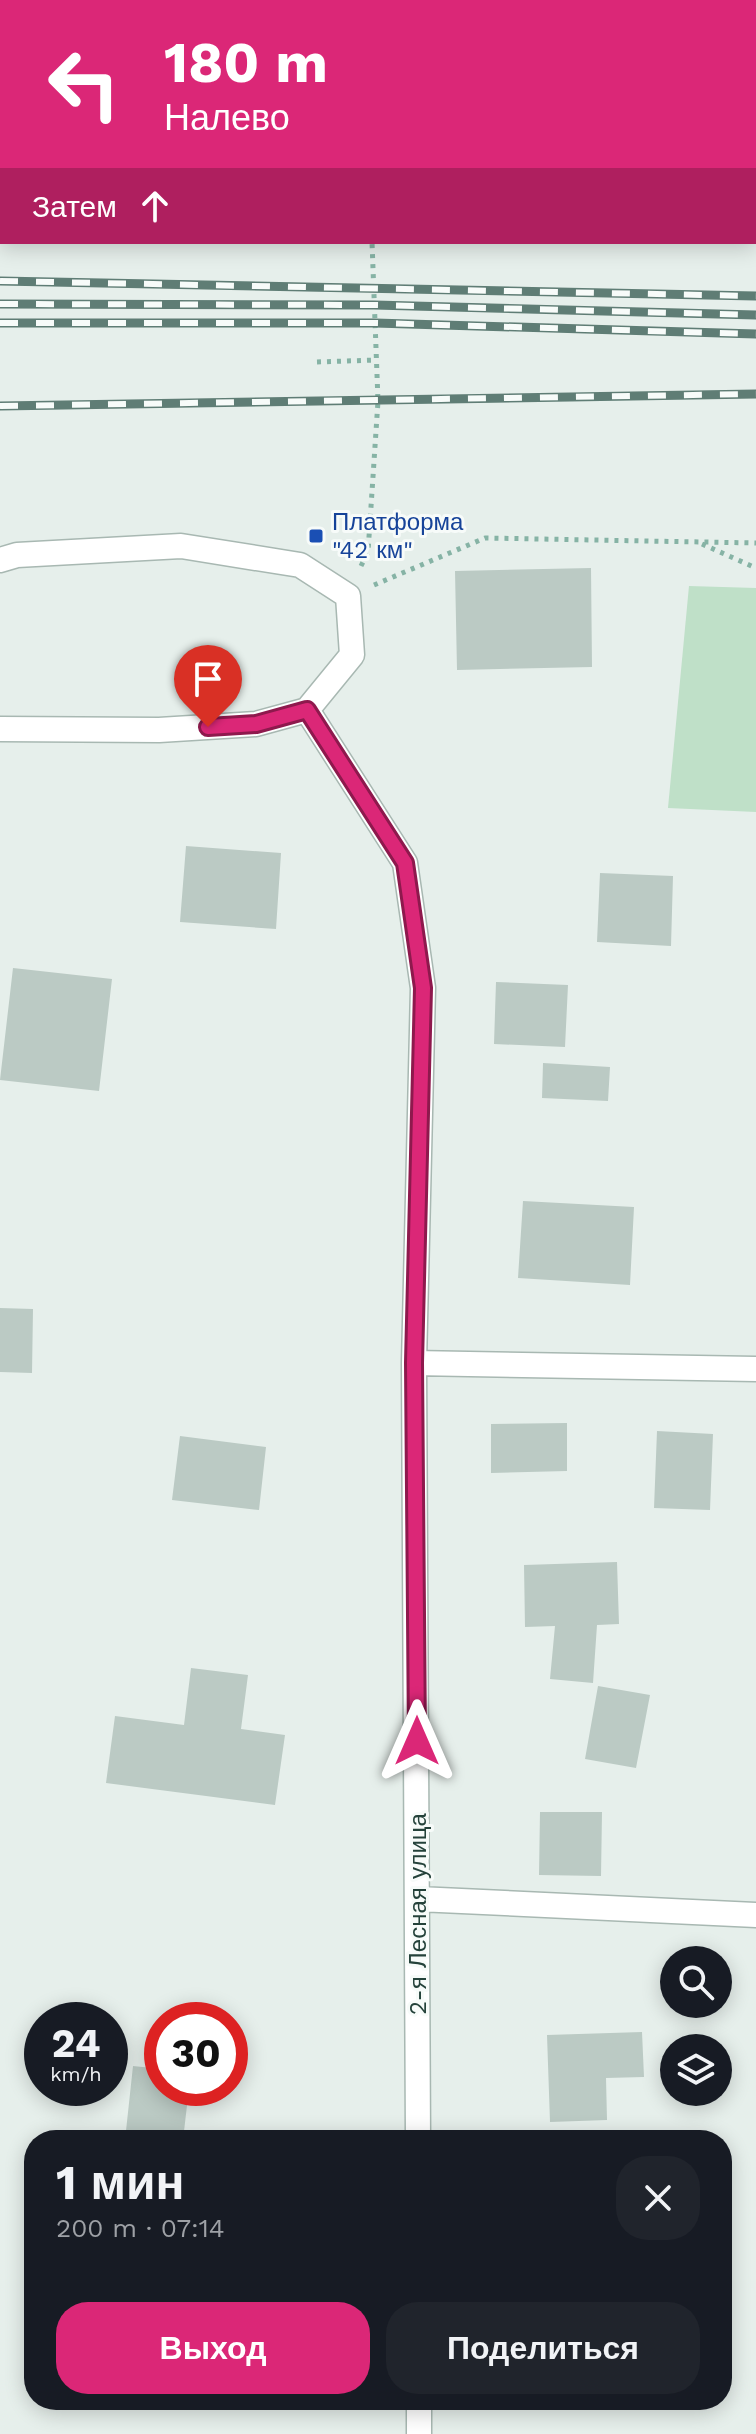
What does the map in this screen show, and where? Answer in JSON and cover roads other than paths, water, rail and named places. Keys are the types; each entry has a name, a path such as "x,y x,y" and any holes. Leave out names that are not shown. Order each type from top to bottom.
{"street":[{"path":"0,560 17,555 181,546 300,565 348,596 352,655 307,710 256,724 159,730 0,729"},
{"name":"2-я Лесная улица","path":"307,710 405,863 423,988 414,1363 418,2130"},
{"path":"414,1363 756,1369"},
{"path":"418,1899 756,1915"},
{"path":"419,2410 419,2434"}],"railway":[{"path":"0,281 756,296"},
{"path":"0,304 374,305 756,315"},
{"path":"0,323 375,323 756,334"},
{"path":"0,406 756,394"}],"place":[{"name":"Платформа \"42 км\"","path":"316,536"}]}
